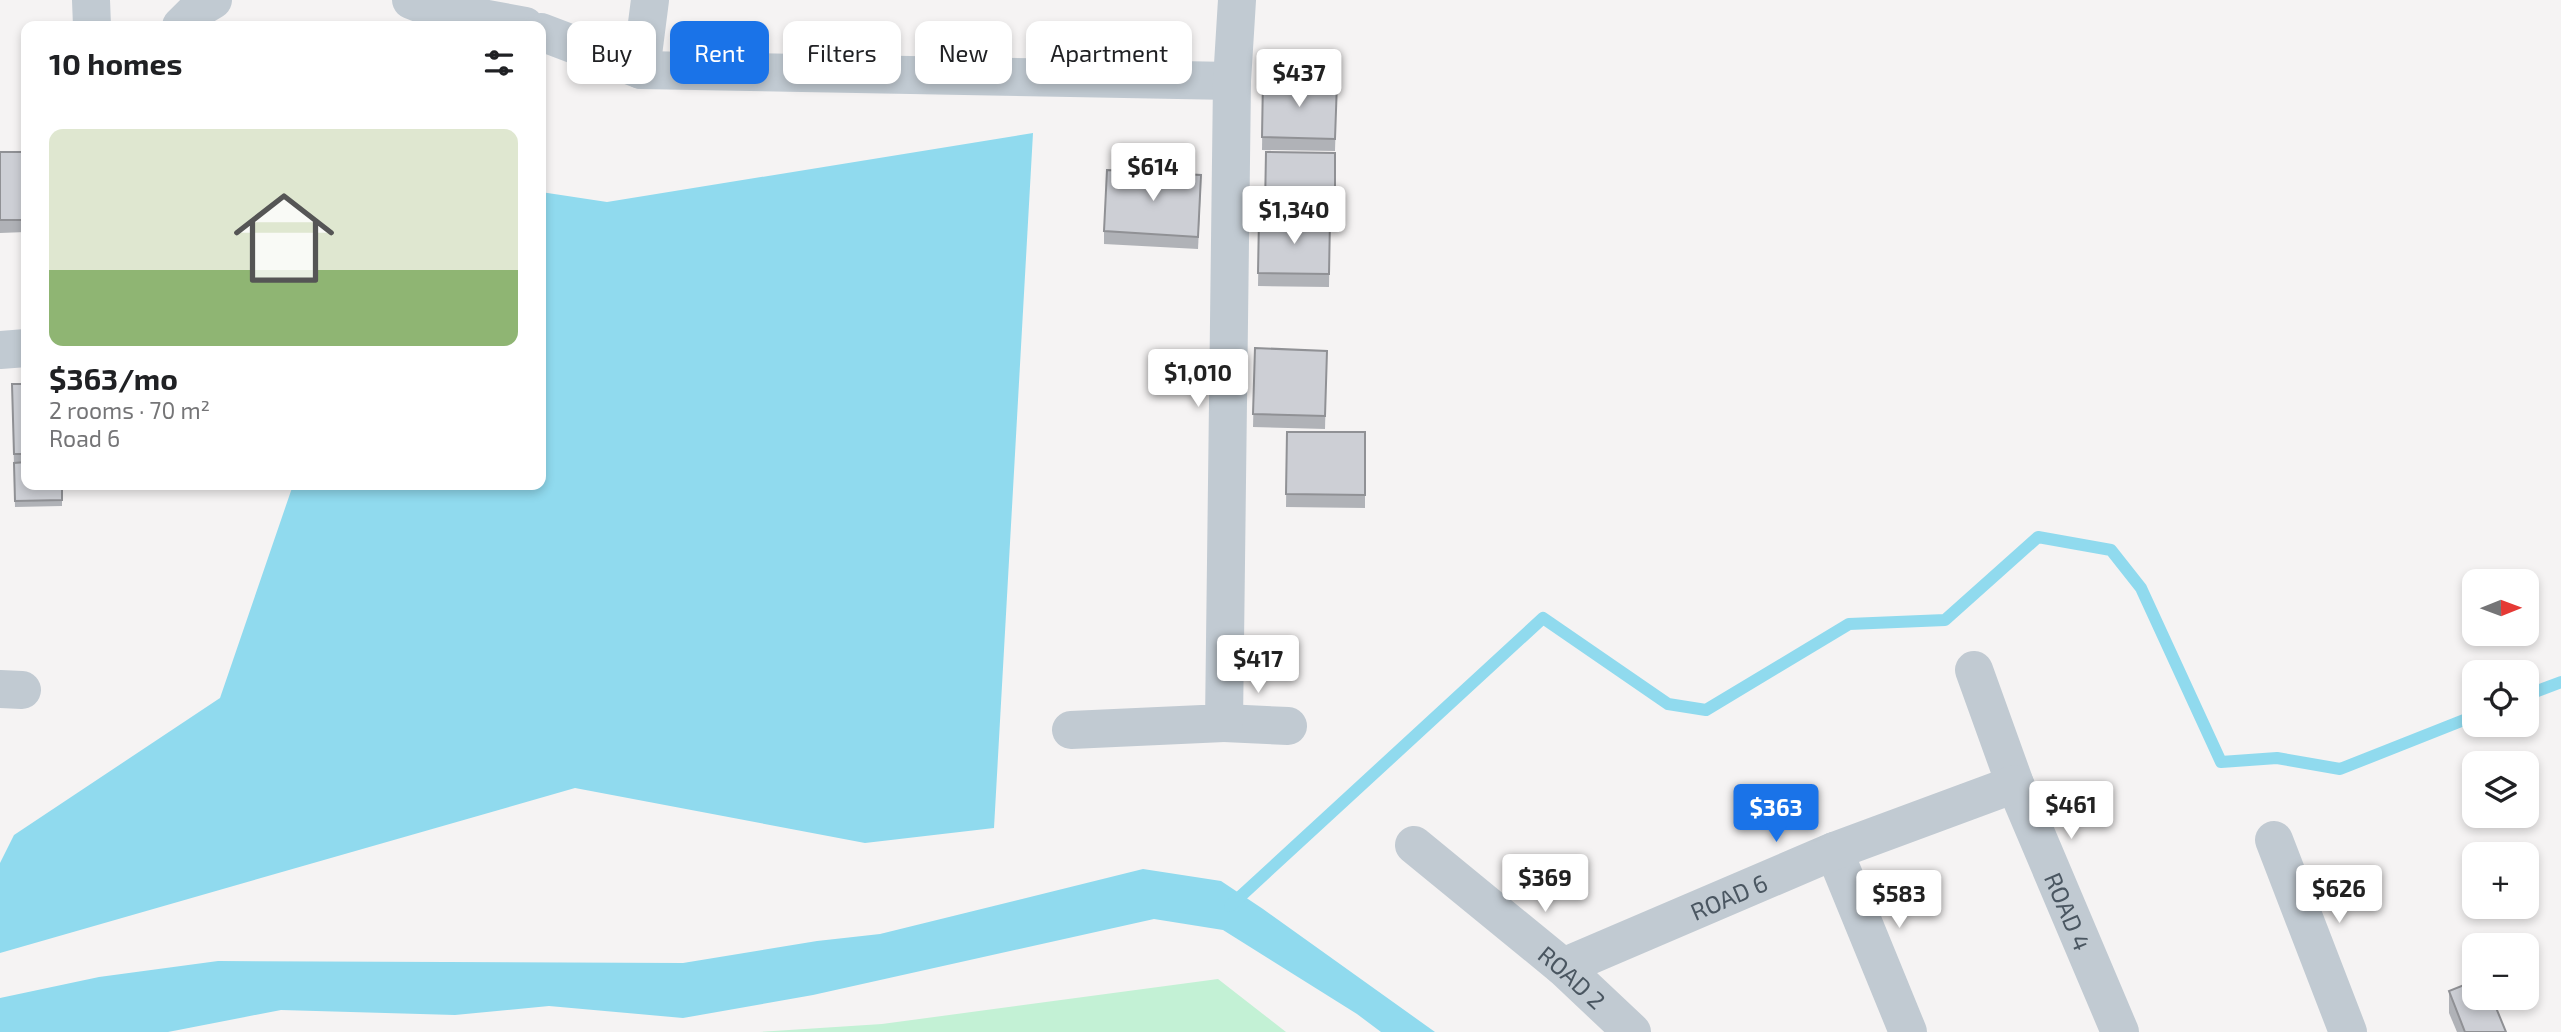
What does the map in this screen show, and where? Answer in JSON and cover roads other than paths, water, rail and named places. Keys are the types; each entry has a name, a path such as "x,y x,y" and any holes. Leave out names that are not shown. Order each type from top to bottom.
{"street":[{"path":"92,0 92,21"},
{"path":"186,21 198,9 213,0"},
{"path":"411,0 434,9 498,21"},
{"path":"647,21 650,0"},
{"path":"1224,723 1232,81 1237,0"},
{"path":"546,34 567,42"},
{"path":"656,70 1232,81"},
{"path":"0,350 21,348"},
{"name":"ROAD 4","path":"1974,670 2015,784 2120,1032"},
{"path":"1071,730 1224,723 1288,726"},
{"name":"ROAD 6","path":"1563,967 1834,851 2015,784"},
{"path":"2274,840 2348,1032"},
{"name":"ROAD 2","path":"1414,845 1563,967 1632,1032"},
{"path":"1834,851 1908,1032"}],"water":[{"path":"1033,133 994,828 865,843 575,788 0,953 0,863 14,835 220,698 291,490 546,490 546,193 607,202"},
{"path":"1143,869 1221,881 1435,1032 1381,1032 1357,1014 1223,930 1154,919 813,995 683,1018 549,1006 455,1015 281,1010 168,1032 0,1032 0,998 99,977 218,961 683,963 817,941 880,934"}],"waterway":[{"path":"1230,906 1543,618 1668,704 1706,710 1849,624 1945,620 2038,537 2111,550 2141,588 2221,762 2277,758 2340,769 2462,721"},
{"path":"2539,690 2561,682"}]}
